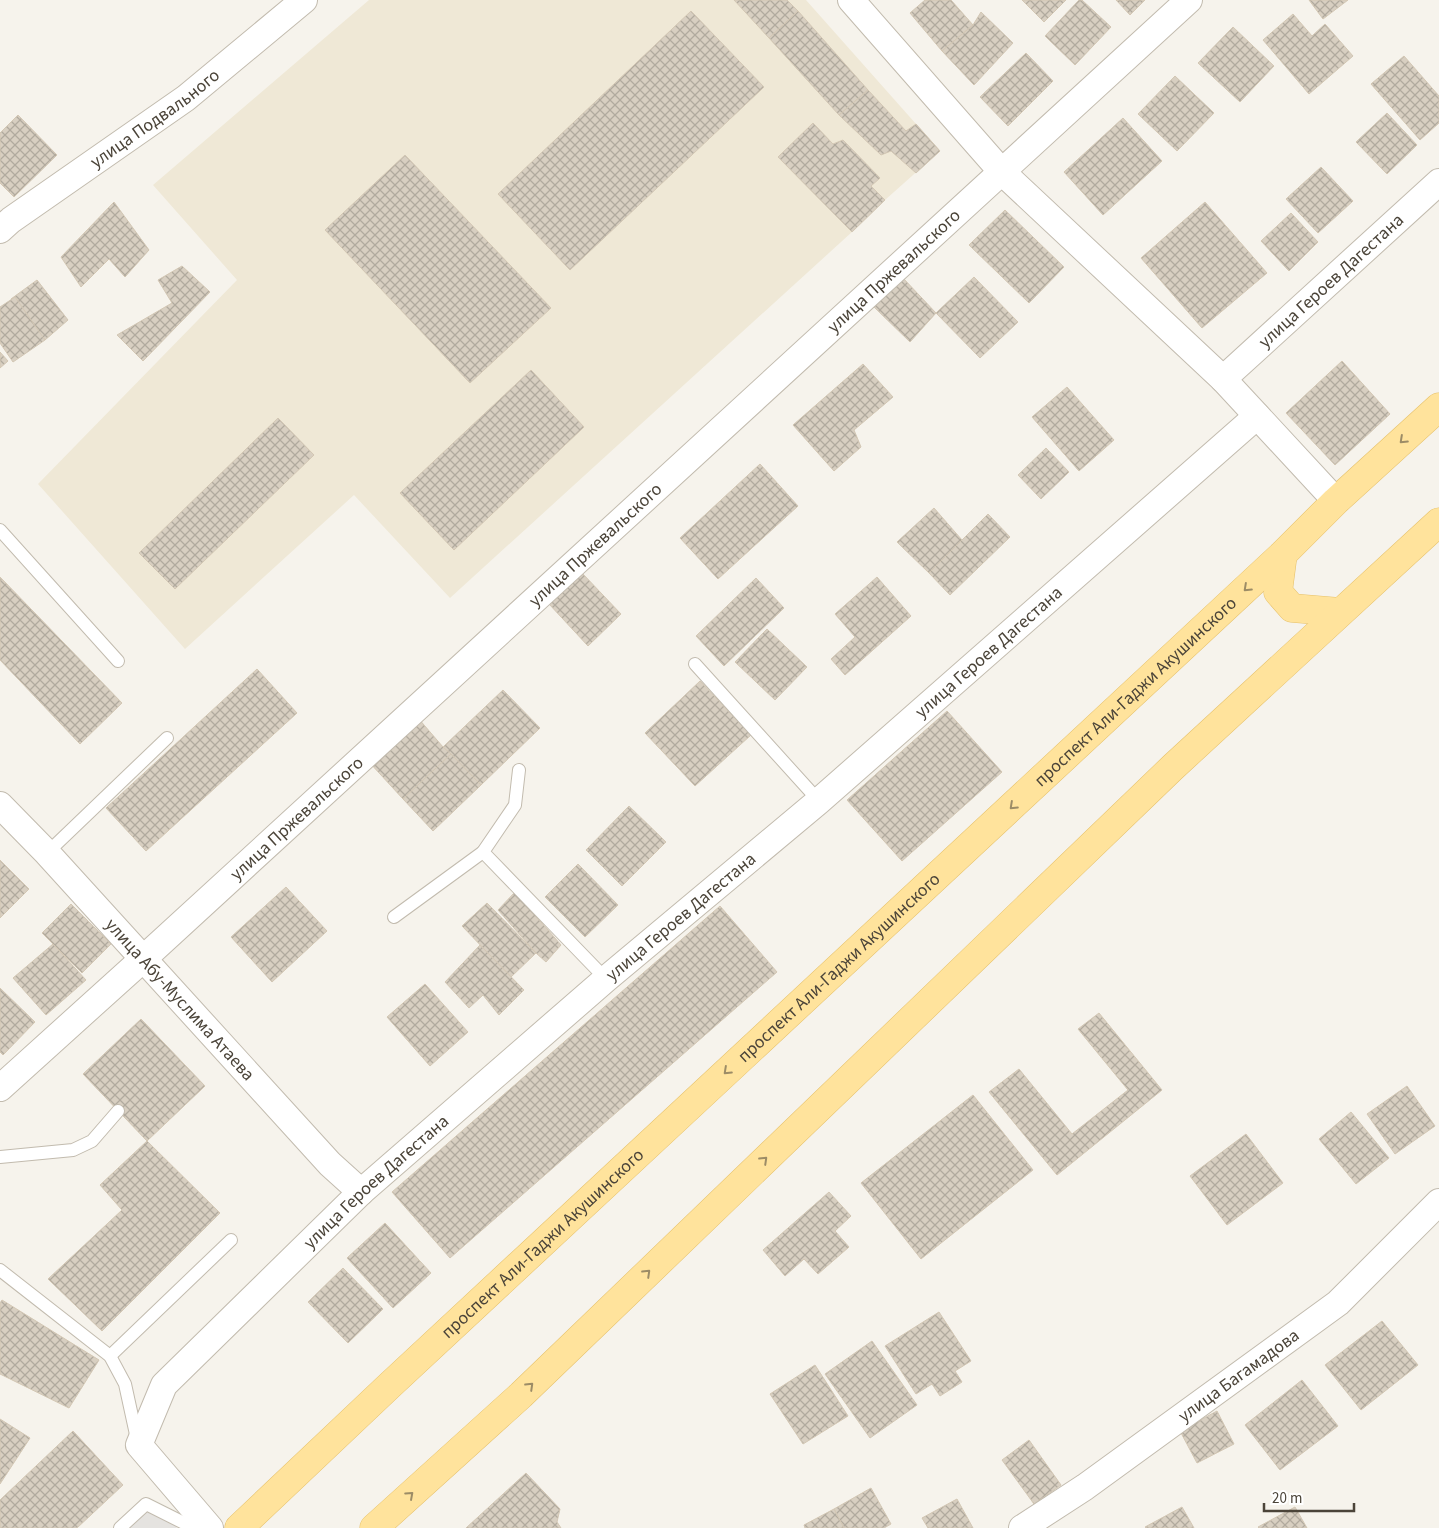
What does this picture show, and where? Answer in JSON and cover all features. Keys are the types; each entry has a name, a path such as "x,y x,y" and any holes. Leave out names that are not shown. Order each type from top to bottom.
{"main road":[{"name":"проспект Али-Гаджи Акушинского","path":"239,1528 389,1386 1283,554 1336,501 1439,407"},
{"path":"382,1525 528,1388 1173,767 1439,522"},
{"path":"1283,554 1278,592 1292,608 1340,612"}],"street":[{"name":"улица Подвального","path":"0,230 19,214 186,98 304,0"},
{"path":"851,0 1002,172 1223,379 1336,501"},
{"name":"улица Пржевальского","path":"0,1088 1189,0"},
{"name":"улица Героев Дагестана","path":"1223,379 1439,182"},
{"name":"улица Героев Дагестана","path":"139,1445 164,1385 361,1192 606,979 819,801 1257,416"},
{"name":"улица Абу-Муслима Атаева","path":"0,805 47,853 330,1164 361,1192"},
{"name":"улица Багамадова","path":"1022,1528 1085,1488 1338,1303 1439,1202"},
{"path":"139,1445 210,1528"}],"lane":[{"path":"0,530 118,661"},
{"path":"695,664 819,801"},
{"path":"47,853 168,738"},
{"path":"394,917 483,852 515,804 519,770"},
{"path":"483,852 606,979"},
{"path":"0,1157 73,1150 92,1141 118,1110"},
{"path":"110,1356 231,1240"},
{"path":"0,1270 110,1356 125,1384 139,1445"},
{"path":"120,1528 146,1504 194,1528"}],"shaded area":[{"path":"369,0 806,0 940,151 450,598 354,495 185,649 38,484 237,280 153,185"},
{"path":"146,1504 182,1522 176,1528 120,1528"}],"building":[{"path":"734,0 787,0 798,11 769,38"},
{"path":"925,0 951,0 973,25 942,51 910,13"},
{"path":"1022,0 1066,0 1044,22"},
{"path":"1079,0 1082,0 1111,27 1075,65 1045,36"},
{"path":"1116,0 1145,0 1130,15"},
{"path":"1309,0 1348,0 1323,19"},
{"path":"691,11 764,87 570,270 498,194"},
{"path":"798,11 868,90 839,115 769,38"},
{"path":"981,12 1013,43 974,85 942,51 973,25"},
{"path":"1293,14 1312,36 1325,24 1353,56 1309,94 1263,40"},
{"path":"1233,27 1274,66 1240,102 1198,63"},
{"path":"1026,53 1053,81 1008,126 980,97"},
{"path":"1404,56 1439,96 1439,123 1420,140 1371,84"},
{"path":"1175,76 1214,113 1177,151 1138,114"},
{"path":"868,90 906,131 916,124 940,151 916,173 891,151 881,155 839,115"},
{"path":"1387,113 1417,145 1387,174 1356,142"},
{"path":"18,115 57,155 14,197 0,183 0,133"},
{"path":"1123,118 1162,161 1103,215 1064,172"},
{"path":"813,123 833,144 843,140 880,178 871,186 885,200 852,232 778,157"},
{"path":"405,155 551,308 470,383 325,230"},
{"path":"1321,167 1353,201 1318,233 1286,199"},
{"path":"114,202 149,250 125,277 109,259 81,287 61,257"},
{"path":"1205,202 1267,273 1202,328 1141,258"},
{"path":"1005,210 1064,267 1029,303 969,245"},
{"path":"1291,213 1318,242 1289,271 1261,241"},
{"path":"182,266 210,292 143,361 117,335 172,303 158,280"},
{"path":"974,277 1018,322 980,358 936,313"},
{"path":"903,278 936,313 910,342 874,307"},
{"path":"37,280 68,320 45,340 11,299"},
{"path":"15,297 45,340 13,362 0,343 0,307"},
{"path":"0,352 8,361 0,368"},
{"path":"1342,361 1390,414 1335,465 1286,413"},
{"path":"863,364 893,397 854,430 861,447 834,471 793,425"},
{"path":"531,370 584,427 454,550 400,493"},
{"path":"1067,387 1114,440 1079,471 1032,417"},
{"path":"278,418 314,455 175,589 139,553"},
{"path":"1046,448 1069,472 1041,499 1018,475"},
{"path":"760,464 798,506 718,579 680,538"},
{"path":"934,508 962,540 929,573 897,542"},
{"path":"988,514 1010,537 950,595 929,573"},
{"path":"582,573 621,614 588,646 549,604"},
{"path":"0,577 122,703 80,744 0,660"},
{"path":"877,577 911,616 845,675 831,659 855,637 835,614"},
{"path":"756,578 784,608 724,666 696,636"},
{"path":"767,629 807,667 775,700 735,662"},
{"path":"257,669 297,713 146,851 106,808"},
{"path":"700,681 751,735 695,786 645,733"},
{"path":"503,690 540,728 481,785 443,747"},
{"path":"947,711 1002,772 902,861 847,800"},
{"path":"418,718 451,754 403,799 369,762"},
{"path":"451,754 481,785 433,831 403,799"},
{"path":"629,806 666,842 622,886 586,850"},
{"path":"0,860 29,889 0,918"},
{"path":"578,864 618,905 585,937 545,897"},
{"path":"286,887 327,931 272,982 231,937"},
{"path":"515,892 561,945 546,962 498,910"},
{"path":"487,903 536,953 511,977 462,926"},
{"path":"71,904 111,944 82,973 42,933"},
{"path":"720,906 777,972 450,1258 392,1192"},
{"path":"53,944 86,980 46,1015 13,978"},
{"path":"480,945 524,990 499,1015 483,995 469,1008 445,982"},
{"path":"425,984 468,1032 430,1066 387,1017"},
{"path":"0,988 35,1022 3,1055 0,1052"},
{"path":"1099,1013 1162,1090 1057,1175 989,1092 1019,1069 1072,1134 1128,1090 1078,1029"},
{"path":"141,1019 205,1086 147,1141 83,1074"},
{"path":"1407,1086 1435,1126 1395,1154 1367,1114"},
{"path":"973,1095 1033,1170 921,1259 861,1183"},
{"path":"1351,1112 1389,1158 1356,1184 1319,1139"},
{"path":"1246,1134 1283,1183 1227,1225 1190,1176"},
{"path":"147,1141 220,1213 102,1331 48,1279 122,1210 100,1185"},
{"path":"829,1192 851,1216 835,1231 849,1247 818,1274 804,1259 785,1276 763,1250"},
{"path":"385,1223 431,1273 393,1308 347,1258"},
{"path":"343,1268 383,1309 348,1343 308,1302"},
{"path":"2,1300 99,1360 69,1408 0,1374 0,1303"},
{"path":"939,1312 971,1361 955,1371 962,1382 940,1396 932,1384 916,1394 885,1346"},
{"path":"1382,1321 1418,1365 1361,1410 1325,1365"},
{"path":"872,1341 917,1405 870,1438 825,1374"},
{"path":"815,1365 848,1416 803,1444 770,1394"},
{"path":"1302,1380 1338,1426 1280,1470 1245,1425"},
{"path":"1217,1411 1234,1444 1197,1463 1180,1431"},
{"path":"0,1419 30,1438 0,1484"},
{"path":"73,1431 123,1485 77,1528 0,1528 0,1500"},
{"path":"1029,1440 1061,1485 1034,1504 1002,1460"},
{"path":"526,1473 560,1509 557,1522 561,1528 466,1528"},
{"path":"871,1488 891,1524 884,1528 844,1528 834,1509"},
{"path":"957,1499 973,1528 928,1528 922,1518"},
{"path":"1182,1507 1194,1528 1145,1527"},
{"path":"1295,1507 1307,1528 1258,1527"},
{"path":"834,1509 844,1528 805,1528 804,1525"}]}
